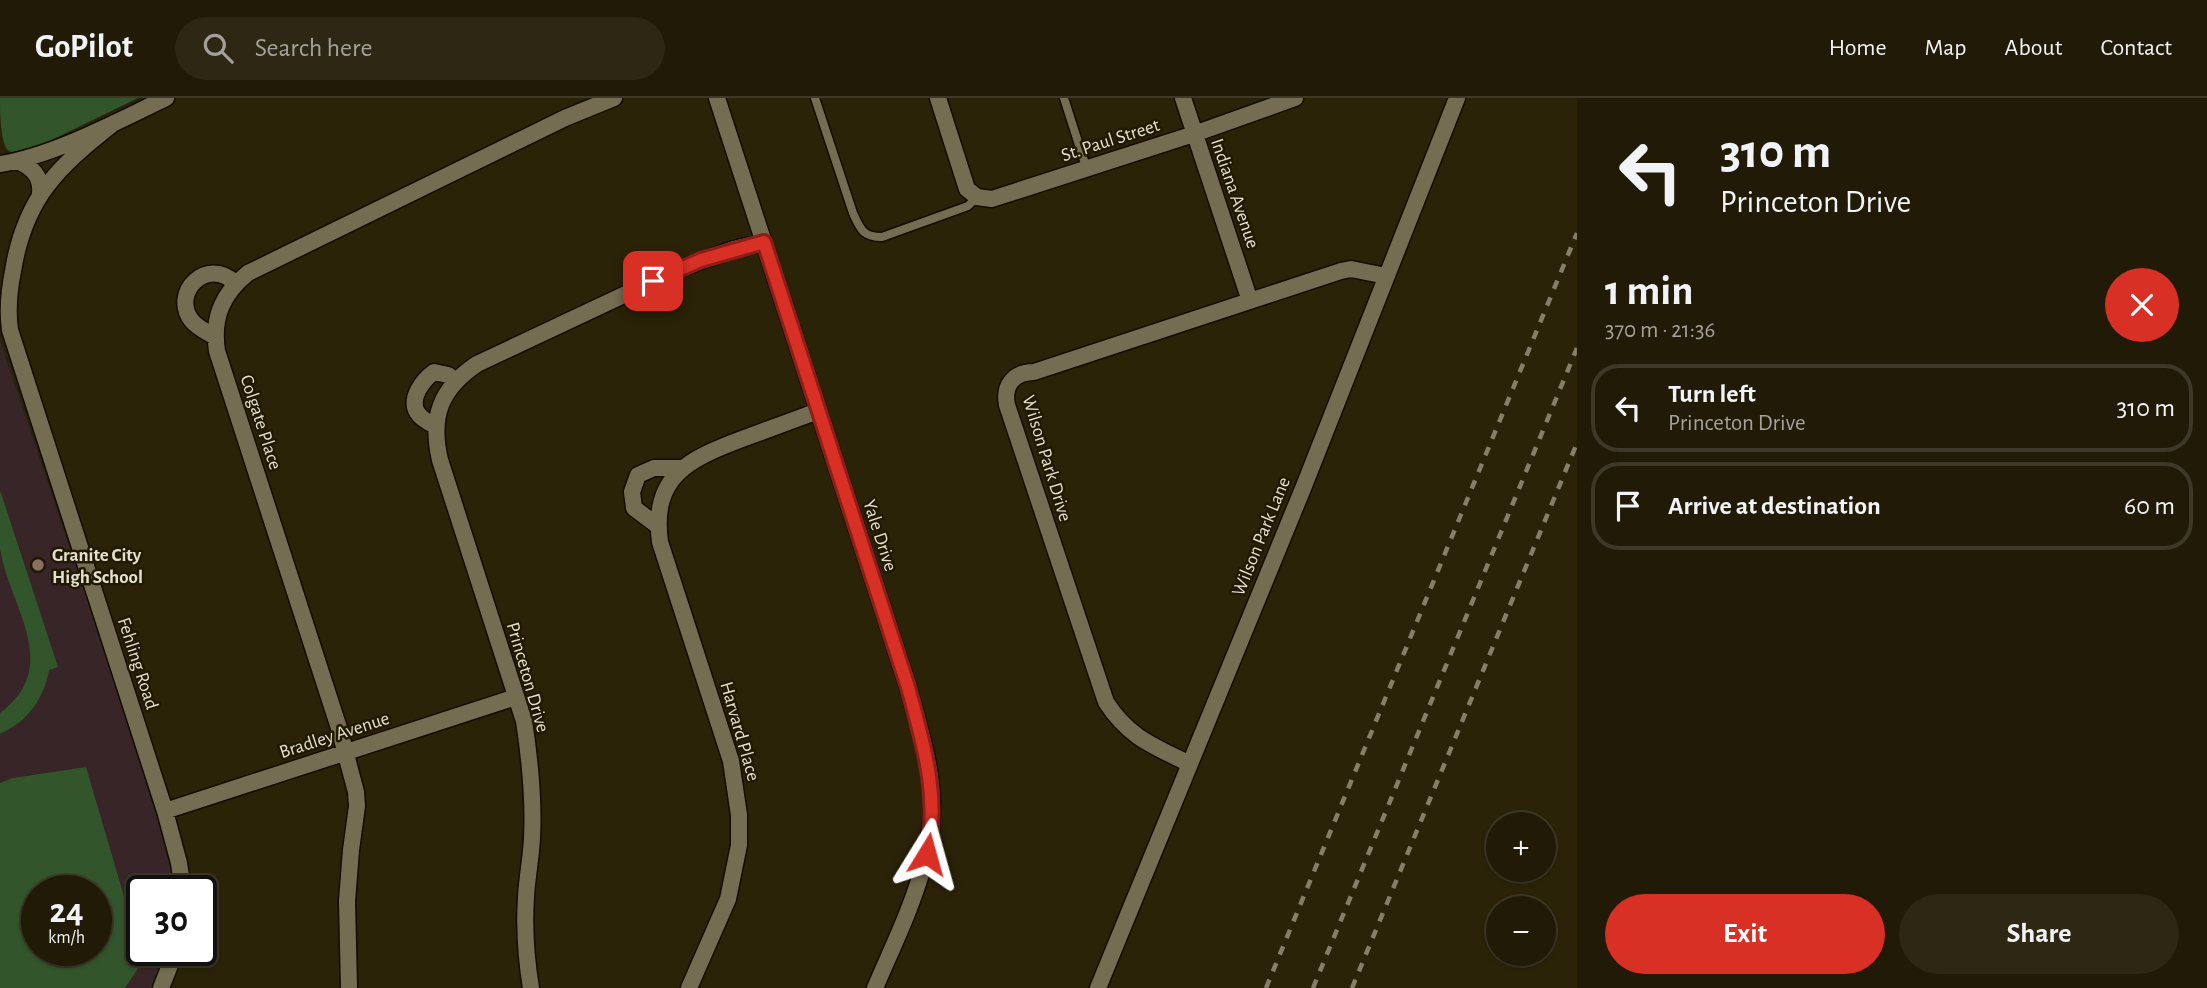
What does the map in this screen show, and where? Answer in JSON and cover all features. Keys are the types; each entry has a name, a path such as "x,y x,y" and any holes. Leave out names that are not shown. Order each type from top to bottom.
{"street":[{"name":"Fehling Road","path":"8,162 60,146 166,98"},
{"name":"Colgate Place","path":"349,988 347,901 357,806 356,792 216,351 219,309 235,283 248,273 565,118 614,98"},
{"name":"Yale Drive","path":"717,98 908,687 931,779 930,838 923,869 875,988"},
{"path":"938,98 965,184 977,197"},
{"name":"Indiana Avenue","path":"1183,98 1250,301"},
{"name":"St. Paul Street","path":"977,197 992,199 1087,170 1295,98"},
{"name":"Wilson Park Lane","path":"1098,988 1457,98"},
{"name":"Fehling Road","path":"10,330 8,300 16,252 27,219 40,194 67,162 114,123"},
{"name":"Fehling Road","path":"8,162 32,167 41,186 40,194"},
{"name":"Princeton Drive","path":"531,988 525,933 533,799 524,721 440,460 436,442 439,409 445,395 456,381 477,365 679,269 734,249 764,242"},
{"name":"Wilson Park Drive","path":"1190,764 1134,734 1115,716 1107,702 1005,396 1011,380 1026,372 1034,372 1341,271 1351,269 1387,276"},
{"path":"215,337 198,327 187,313 186,303 190,288 194,281 208,274 223,275 235,283"},
{"name":"Fehling Road","path":"0,307 10,330 165,811 181,875"},
{"path":"436,426 423,419 416,411 415,398 425,379 434,372 448,375 456,381"},
{"name":"Harvard Place","path":"689,988 728,899 739,845 739,815 731,761 660,542 657,526 659,510 671,481 683,468 713,449 818,411"},
{"name":"Harvard Place","path":"657,526 634,508 632,492 638,475 654,468 683,468"},
{"name":"Bradley Avenue","path":"165,811 516,697"},
{"path":"161,988 170,966"}],"lane":[{"path":"815,98 853,213 859,228 870,237 882,237 968,206 977,197"},
{"path":"1064,98 1087,170"}],"shaded area":[{"name":"Granite City High School","path":"0,341 151,788 173,875 126,875 126,966 163,966 153,988 0,988"}],"green space":[{"path":"0,98 138,98 27,152 18,152 9,151 4,141"},
{"path":"0,490 58,667 49,670 43,691 33,708 18,723 0,734 0,713 18,695 28,676 30,656 21,614 0,549"},
{"path":"86,767 126,903 126,966 140,966 125,988 0,988 0,783 13,778"}],"railway":[{"path":"1266,988 1577,233"},
{"path":"1313,988 1577,348"},
{"path":"1352,988 1577,443"}],"place":[{"name":"Granite City High School","path":"38,565"}],"route":[{"path":"653,281 701,260 764,242 908,687 926,752 932,806 927,854"}]}
